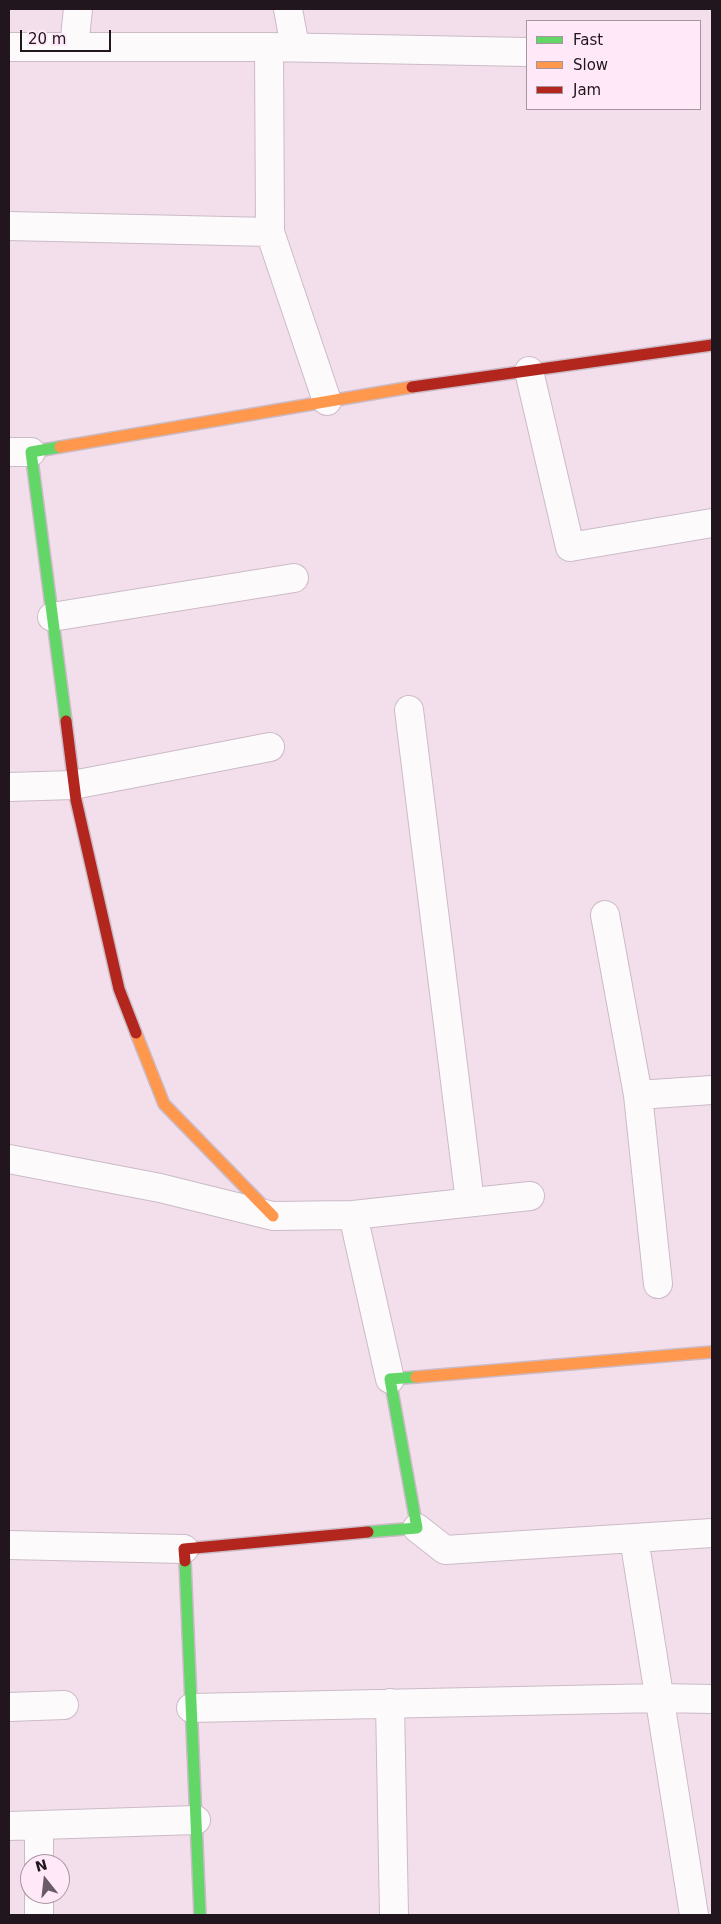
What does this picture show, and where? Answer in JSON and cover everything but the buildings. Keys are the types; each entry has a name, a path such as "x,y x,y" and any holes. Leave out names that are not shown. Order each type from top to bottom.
{"street":[{"path":"74,47 78,9"},
{"path":"288,9 282,47 270,232 327,401"},
{"path":"9,47 282,47 526,52"},
{"path":"9,226 270,232"},
{"path":"273,1216 164,1104 119,989 74,785 52,617 20,452 381,391 712,345"},
{"path":"529,371 570,547 712,523"},
{"path":"52,617 294,578"},
{"path":"409,710 470,1202"},
{"path":"9,787 74,785 270,747"},
{"path":"605,915 638,1096 658,1284"},
{"path":"638,1096 712,1090"},
{"path":"9,1159 160,1188 273,1216 353,1215 530,1196"},
{"path":"353,1215 390,1379 417,1528 445,1550 712,1533"},
{"path":"390,1379 712,1352"},
{"path":"9,1545 184,1549 417,1528"},
{"path":"634,1538 694,1915"},
{"path":"184,1549 200,1915"},
{"path":"191,1708 659,1698 712,1699"},
{"path":"390,1703 394,1915"},
{"path":"9,1707 64,1705"},
{"path":"9,1826 196,1820"},
{"path":"39,1854 40,1825"}],"traffic: fast":[{"path":"60,447 31,452 66,721"},
{"path":"368,1532 417,1528 390,1379 416,1377"},
{"path":"185,1561 200,1915"}],"traffic: slow":[{"path":"60,447 412,387"},
{"path":"136,1033 164,1104 273,1216"},
{"path":"416,1377 712,1352"}],"traffic: jam":[{"path":"412,387 712,345"},
{"path":"66,721 76,800 119,989 136,1033"},
{"path":"185,1561 184,1549 368,1532"}]}
